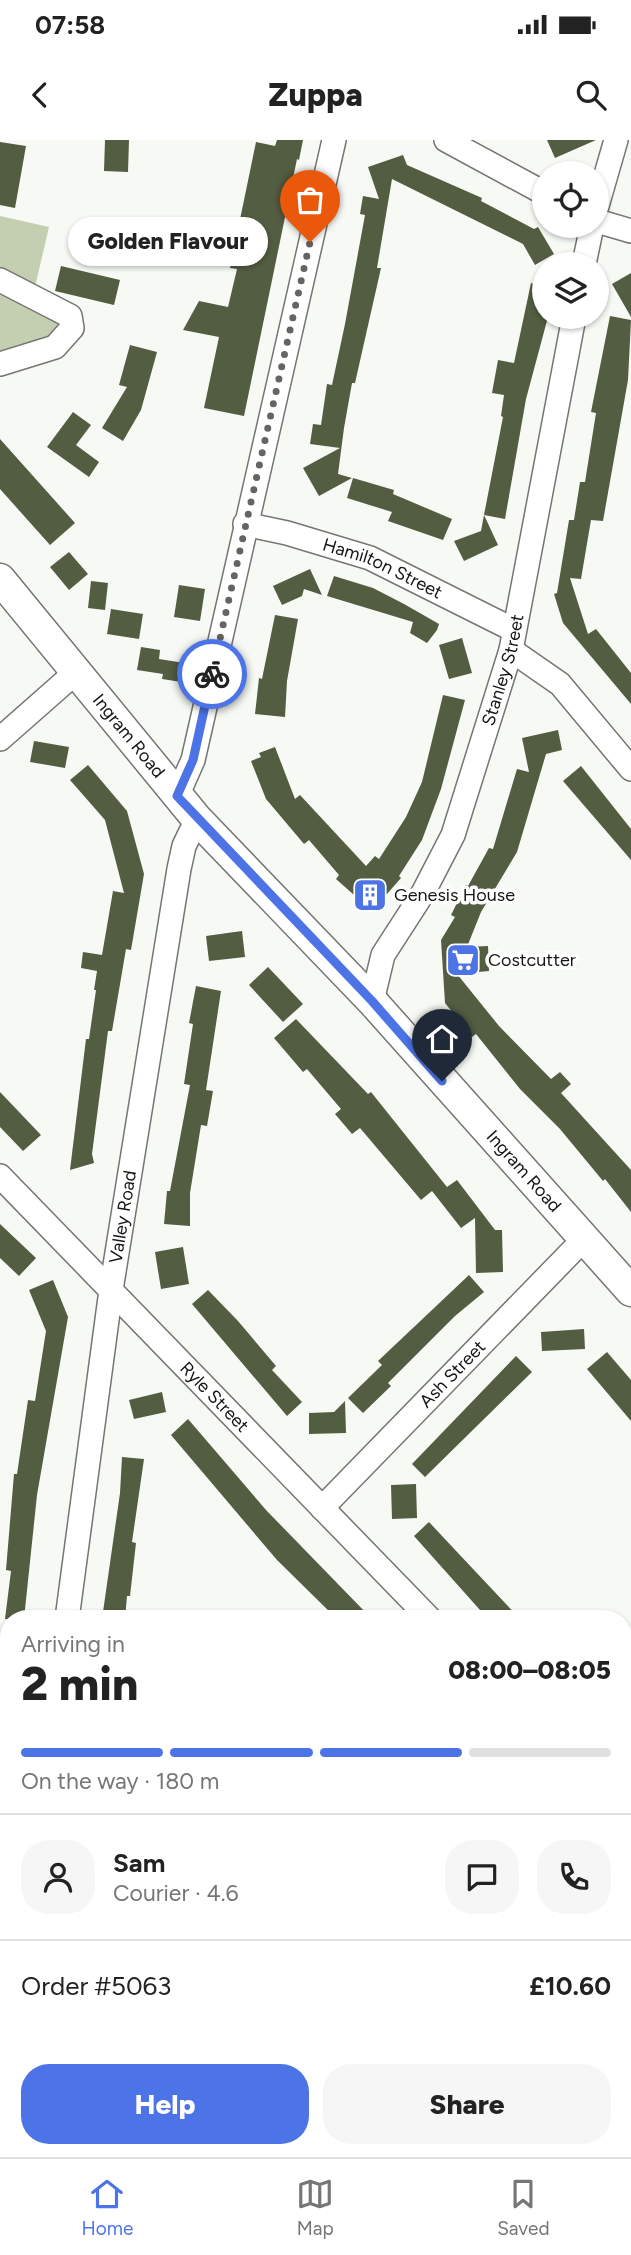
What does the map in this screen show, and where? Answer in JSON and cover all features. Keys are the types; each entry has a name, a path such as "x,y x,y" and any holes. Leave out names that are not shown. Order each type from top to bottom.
{"street":[{"path":"177,796 193,760 334,140"},
{"path":"446,140 532,187"},
{"path":"609,164 616,140"},
{"path":"609,225 631,232"},
{"path":"0,280 70,316 72,328 55,347 0,364"},
{"name":"Stanley Street","path":"372,1001 383,955 423,893 453,835 513,640 572,329"},
{"name":"Hamilton Street","path":"245,524 288,533 370,558 513,640 560,684 631,769"},
{"name":"Ingram Road","path":"0,579 197,819 372,1001 631,1291"},
{"path":"0,739 75,673"},
{"name":"Valley Road","path":"67,1610 111,1290 178,869 184,846 197,819"},
{"name":"Ryle Street","path":"0,1177 421,1610"},
{"name":"Ash Street","path":"322,1508 583,1240"}],"green space":[{"path":"0,216 49,227 35,287 0,270"},
{"path":"0,290 58,319 59,329 51,339 0,357"}],"building":[{"path":"105,140 129,140 128,172 104,171"},
{"path":"277,140 303,140 244,416 204,408 219,337 183,330 199,301 228,307 237,269 230,268 256,142 275,146"},
{"path":"547,140 596,140 555,158"},
{"path":"0,142 26,146 15,208 0,205"},
{"path":"403,155 407,165 482,198 481,201 532,228 532,238 545,238 553,252 532,252 532,260 523,244 392,179 377,268 381,268 355,383 352,383 344,428 338,474 352,478 319,496 303,468 340,448 310,444 313,424 321,425 327,384 332,385 365,215 360,214 363,196 379,199 368,167"},
{"path":"61,266 120,280 114,305 55,291"},
{"path":"631,273 631,317 612,284"},
{"path":"531,283 532,329 545,329 526,399 505,519 484,515 503,417 504,395 492,393 498,360 514,363"},
{"path":"610,316 631,320 628,380 603,521 591,520 581,579 570,578 588,634 596,629 631,673 631,704 563,623 554,594 557,593 569,520 574,520 580,482 585,482 596,413 591,412"},
{"path":"130,345 157,352 141,410 123,441 102,428 127,387 119,385"},
{"path":"73,412 91,425 76,445 99,462 89,477 47,447"},
{"path":"0,439 75,523 50,545 0,489"},
{"path":"353,478 394,490 393,494 452,519 443,540 388,521 392,512 347,498"},
{"path":"484,515 498,545 464,561 454,541 481,531"},
{"path":"69,552 88,574 69,590 50,567"},
{"path":"310,569 322,595 304,589 302,596 282,605 273,586"},
{"path":"334,576 373,588 404,604 439,624 437,630 427,643 410,633 413,622 327,596"},
{"path":"91,581 108,583 105,610 88,608"},
{"path":"179,585 205,589 200,621 174,617"},
{"path":"111,609 143,614 139,639 107,634"},
{"path":"275,615 298,619 287,681 285,717 255,714 259,678 262,679"},
{"path":"462,638 472,673 449,679 439,645"},
{"path":"141,647 160,650 159,659 191,664 188,683 162,679 163,674 137,670"},
{"path":"443,695 465,700 441,789 422,840 399,876 401,878 372,911 336,879 339,875 309,840 304,844 266,799 251,761 261,757 259,753 275,747 295,799 300,795 366,866 375,856 379,859 406,817 422,782"},
{"path":"558,730 562,750 546,754 517,852 481,912 467,947 488,946 489,971 457,974 499,1026 551,1079 560,1072 571,1084 561,1093 631,1170 631,1212 560,1129 520,1089 476,1034 472,1037 445,1003 441,940 455,917 451,915 466,885 468,886 489,848 493,849 517,769 529,772 522,738"},
{"path":"34,741 69,747 65,768 30,762"},
{"path":"88,765 127,811 144,874 131,950 126,949 112,1031 108,1031 92,1154 94,1163 70,1170 86,1039 89,1039 96,990 97,971 81,968 83,952 102,955 113,891 124,893 105,820 70,780"},
{"path":"581,766 631,829 631,860 563,781"},
{"path":"242,931 245,957 209,961 206,936"},
{"path":"268,967 303,1004 283,1022 249,985"},
{"path":"196,986 221,991 206,1090 213,1091 207,1126 201,1125 190,1193 190,1226 164,1224 167,1191 170,1191 190,1085 184,1084 193,1024 189,1023"},
{"path":"296,1019 368,1094 371,1092 447,1187 457,1180 495,1230 502,1230 503,1272 476,1273 475,1218 461,1228 432,1191 421,1200 360,1128 352,1134 335,1114 341,1109 307,1069 303,1072 274,1038"},
{"path":"0,1092 41,1135 23,1151 0,1127"},
{"path":"0,1224 36,1258 19,1276 0,1258"},
{"path":"183,1247 189,1284 161,1289 155,1252"},
{"path":"469,1275 484,1292 455,1316 388,1383 391,1386 363,1413 348,1398 382,1365 378,1361"},
{"path":"53,1280 68,1317 37,1495 25,1610 6,1610 11,1571 6,1570 14,1474 17,1474 28,1400 35,1401 46,1331 29,1290"},
{"path":"208,1290 276,1366 272,1370 302,1402 287,1416 192,1304"},
{"path":"584,1329 585,1349 542,1351 541,1332"},
{"path":"607,1352 631,1380 631,1421 587,1369"},
{"path":"516,1356 532,1372 425,1477 412,1464"},
{"path":"162,1392 166,1412 134,1419 129,1400"},
{"path":"345,1401 346,1433 309,1434 309,1413 334,1412"},
{"path":"188,1419 266,1510 363,1610 328,1610 277,1560 171,1435"},
{"path":"122,1457 144,1459 132,1542 136,1543 130,1596 127,1596 126,1610 103,1610 120,1493"},
{"path":"416,1484 417,1518 392,1519 391,1485"},
{"path":"429,1522 512,1610 480,1610 414,1536"}],"way so far":[{"path":"212,674 310,242"}],"place":[{"name":"Golden Flavour","path":"310,242"},
{"name":"Genesis House","path":"370,895"},
{"name":"Costcutter","path":"463,960"}],"route":[{"path":"212,674 193,760 186,782 177,796 372,1001 442,1081"}]}
